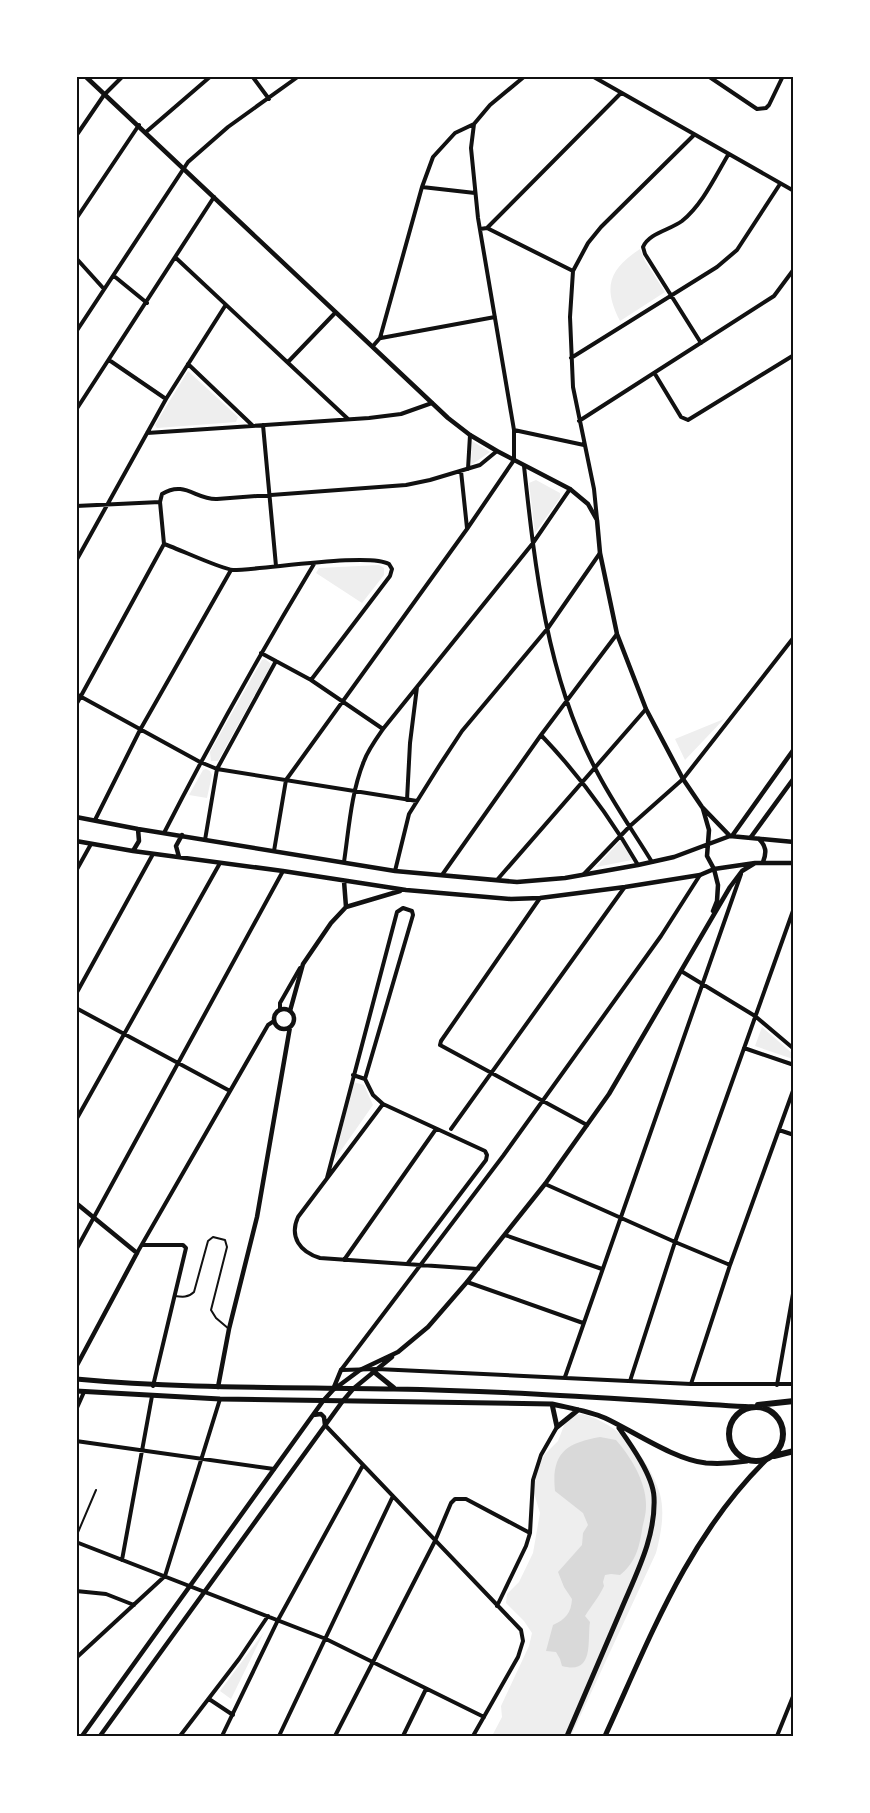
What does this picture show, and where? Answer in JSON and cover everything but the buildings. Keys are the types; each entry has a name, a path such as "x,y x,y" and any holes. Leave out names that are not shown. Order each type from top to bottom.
{"highway":[{"path":"752,1407 769,1410 781,1422 784,1430 780,1449 766,1461 747,1461 733,1449 729,1440 729,1431 736,1415 752,1407 763,1404 794,1401"},
{"path":"774,1456 794,1451"}],"main road":[{"path":"375,1370 387,1385 395,1389"},
{"path":"76,1379 153,1386 395,1389 543,1394 752,1407"},
{"path":"76,1391 220,1399 552,1404 605,1419 671,1452 704,1463 747,1461"},
{"path":"552,1404 557,1427 578,1410"},
{"path":"567,1737 651,1533 654,1495 644,1466 618,1427"},
{"path":"605,1737 691,1554 712,1523 766,1461"}],"street":[{"path":"85,76 432,404 470,435 570,489 588,504 597,520"},
{"path":"76,136 104,95 123,76"},
{"path":"146,132 211,76"},
{"path":"252,76 269,99"},
{"path":"76,332 188,162 228,127 300,76"},
{"path":"373,346 380,338 422,187 433,157 455,133 474,124 490,105 525,76"},
{"path":"592,76 728,156 794,191"},
{"path":"708,76 757,109 766,108 783,76"},
{"path":"718,82 722,76"},
{"path":"487,228 621,93"},
{"path":"274,851 286,780 514,460 514,430 475,193 471,148 474,124"},
{"path":"76,219 139,125"},
{"path":"694,135 588,243 573,271 570,317 571,358 573,387 594,489 600,553 617,634 646,709 682,779 702,807 731,836"},
{"path":"702,343 645,254 643,247 648,239 680,222 694,209 728,156"},
{"path":"571,358 717,267 737,250 780,184"},
{"path":"422,187 475,193"},
{"path":"76,410 214,196"},
{"path":"480,229 487,228 573,271"},
{"path":"76,258 104,289"},
{"path":"176,258 349,420"},
{"path":"579,421 774,296 794,269"},
{"path":"114,276 147,303"},
{"path":"76,561 165,399 225,306"},
{"path":"288,362 335,313"},
{"path":"380,338 495,317"},
{"path":"655,374 685,420 693,418 794,355"},
{"path":"109,360 165,399"},
{"path":"188,364 253,426"},
{"path":"147,433 349,420 401,414 432,404"},
{"path":"263,425 276,566"},
{"path":"514,430 584,445"},
{"path":"468,469 470,435"},
{"path":"76,705 79,695 164,544 160,502 162,494 175,489 192,491 209,500 406,485 480,465 497,451"},
{"path":"524,466 533,543 548,628 567,701 594,768 651,862"},
{"path":"461,471 467,529"},
{"path":"344,862 354,791 364,760 383,729 533,543 570,489"},
{"path":"76,506 160,502"},
{"path":"164,544 231,570 381,560 389,564 390,576 311,680"},
{"path":"395,870 410,814 462,731 548,628 600,553"},
{"path":"164,832 261,653 315,563"},
{"path":"95,820 140,730 231,570"},
{"path":"442,875 541,735 617,634"},
{"path":"584,875 630,826 682,779 794,637"},
{"path":"261,653 311,680 383,729"},
{"path":"205,840 217,769 276,661"},
{"path":"407,800 410,743 417,686"},
{"path":"79,695 140,730 217,769 417,801"},
{"path":"496,880 646,709"},
{"path":"541,735 571,767 621,836 638,865"},
{"path":"731,836 794,748"},
{"path":"752,837 794,778"},
{"path":"702,807 710,830 707,856 714,870 718,893 709,922"},
{"path":"76,817 395,870 537,882 674,857 709,842 731,836 794,842"},
{"path":"133,851 139,841 138,829"},
{"path":"179,858 176,846 182,835"},
{"path":"759,838 765,844 763,862"},
{"path":"76,841 406,890 511,899 540,898 624,887 700,875 714,870 755,863 794,863"},
{"path":"76,871 91,843"},
{"path":"76,994 153,854"},
{"path":"76,1120 219,862"},
{"path":"100,1737 342,1402 353,1389 428,1327 478,1269 545,1184 610,1092 730,887 742,871 755,863"},
{"path":"76,1250 283,871"},
{"path":"565,1377 742,871"},
{"path":"333,1390 341,1370 503,1156 661,936 700,875"},
{"path":"344,881 346,907"},
{"path":"451,1129 624,887"},
{"path":"280,1010 280,1003 320,936 346,907 385,894 406,890"},
{"path":"540,898 441,1042 441,1046 587,1125"},
{"path":"327,1178 397,912 407,908 412,911 413,915 365,1079 373,1095 382,1104 485,1151 488,1156 408,1263"},
{"path":"630,1381 675,1242 794,908"},
{"path":"218,1387 229,1329 257,1217 290,1027 294,1020 290,1011 303,964"},
{"path":"681,971 755,1016 794,1049"},
{"path":"76,1008 230,1091"},
{"path":"290,1011 280,1010 275,1014 274,1021 277,1027 290,1027"},
{"path":"76,1367 141,1245 268,1025 274,1021"},
{"path":"744,1048 794,1065"},
{"path":"353,1076 365,1079"},
{"path":"691,1384 730,1265 794,1088"},
{"path":"382,1104 298,1217 294,1230 300,1248 309,1255 320,1258 478,1269"},
{"path":"344,1260 436,1128"},
{"path":"779,1130 794,1135"},
{"path":"545,1184 730,1265"},
{"path":"76,1203 137,1253"},
{"path":"505,1234 602,1269"},
{"path":"141,1245 183,1245 186,1248 153,1386"},
{"path":"467,1282 583,1323"},
{"path":"777,1384 794,1288"},
{"path":"82,1737 323,1401 333,1390 360,1370 398,1352"},
{"path":"341,1370 565,1377 691,1384 794,1384"},
{"path":"76,1410 84,1392"},
{"path":"122,1560 152,1396"},
{"path":"76,1658 165,1576 220,1399"},
{"path":"313,1415 321,1414 325,1425 521,1630 522,1647 519,1657 473,1737"},
{"path":"497,1606 530,1533 532,1479 541,1455 557,1427"},
{"path":"76,1441 274,1469"},
{"path":"222,1737 278,1620 363,1465"},
{"path":"279,1737 393,1496"},
{"path":"335,1737 435,1541 451,1503 455,1499 466,1499 530,1533"},
{"path":"76,1540 326,1639 484,1717"},
{"path":"76,1591 106,1594 134,1605"},
{"path":"180,1737 268,1616"},
{"path":"403,1737 426,1689"},
{"path":"777,1737 794,1694"},
{"path":"209,1699 233,1715"}],"lane":[{"path":"174,1296 191,1296 208,1241 213,1237 225,1240 227,1247 211,1310 216,1318 229,1329"},
{"path":"76,1540 96,1490"}],"shaded area":[{"path":"640,249 665,292 620,321 611,299 612,280 621,264"},
{"path":"188,371 238,417 236,422 157,428 155,425"},
{"path":"472,441 490,452 471,465"},
{"path":"536,480 560,493 560,498 535,533 529,483"},
{"path":"379,565 384,568 384,575 362,603 316,573 319,568"},
{"path":"265,659 270,663 270,667 218,761 211,761 210,752 262,660"},
{"path":"724,719 685,760 675,739"},
{"path":"206,769 212,775 207,798 189,795 203,770"},
{"path":"621,840 632,860 596,867"},
{"path":"762,1027 793,1054 793,1059 755,1046"},
{"path":"353,1082 364,1085 373,1105 335,1159"},
{"path":"582,1414 608,1425 631,1444 655,1481 662,1509 661,1531 656,1553 571,1736 492,1736 502,1717 501,1706 529,1646 532,1633 524,1621 506,1603 507,1594 519,1582 533,1553 540,1513 533,1490 539,1465 545,1454 558,1441 565,1423 575,1415"},
{"path":"600,1437 616,1440 632,1462 644,1489 646,1513 636,1555 620,1575 605,1575 604,1586 585,1616 590,1622 589,1647 585,1661 580,1666 562,1666 556,1652 546,1651 553,1625 567,1615 572,1599 558,1572 582,1545 583,1533 588,1525 583,1513 555,1491 554,1478 563,1452 578,1443"},
{"path":"264,1632 231,1699 220,1691"}]}
